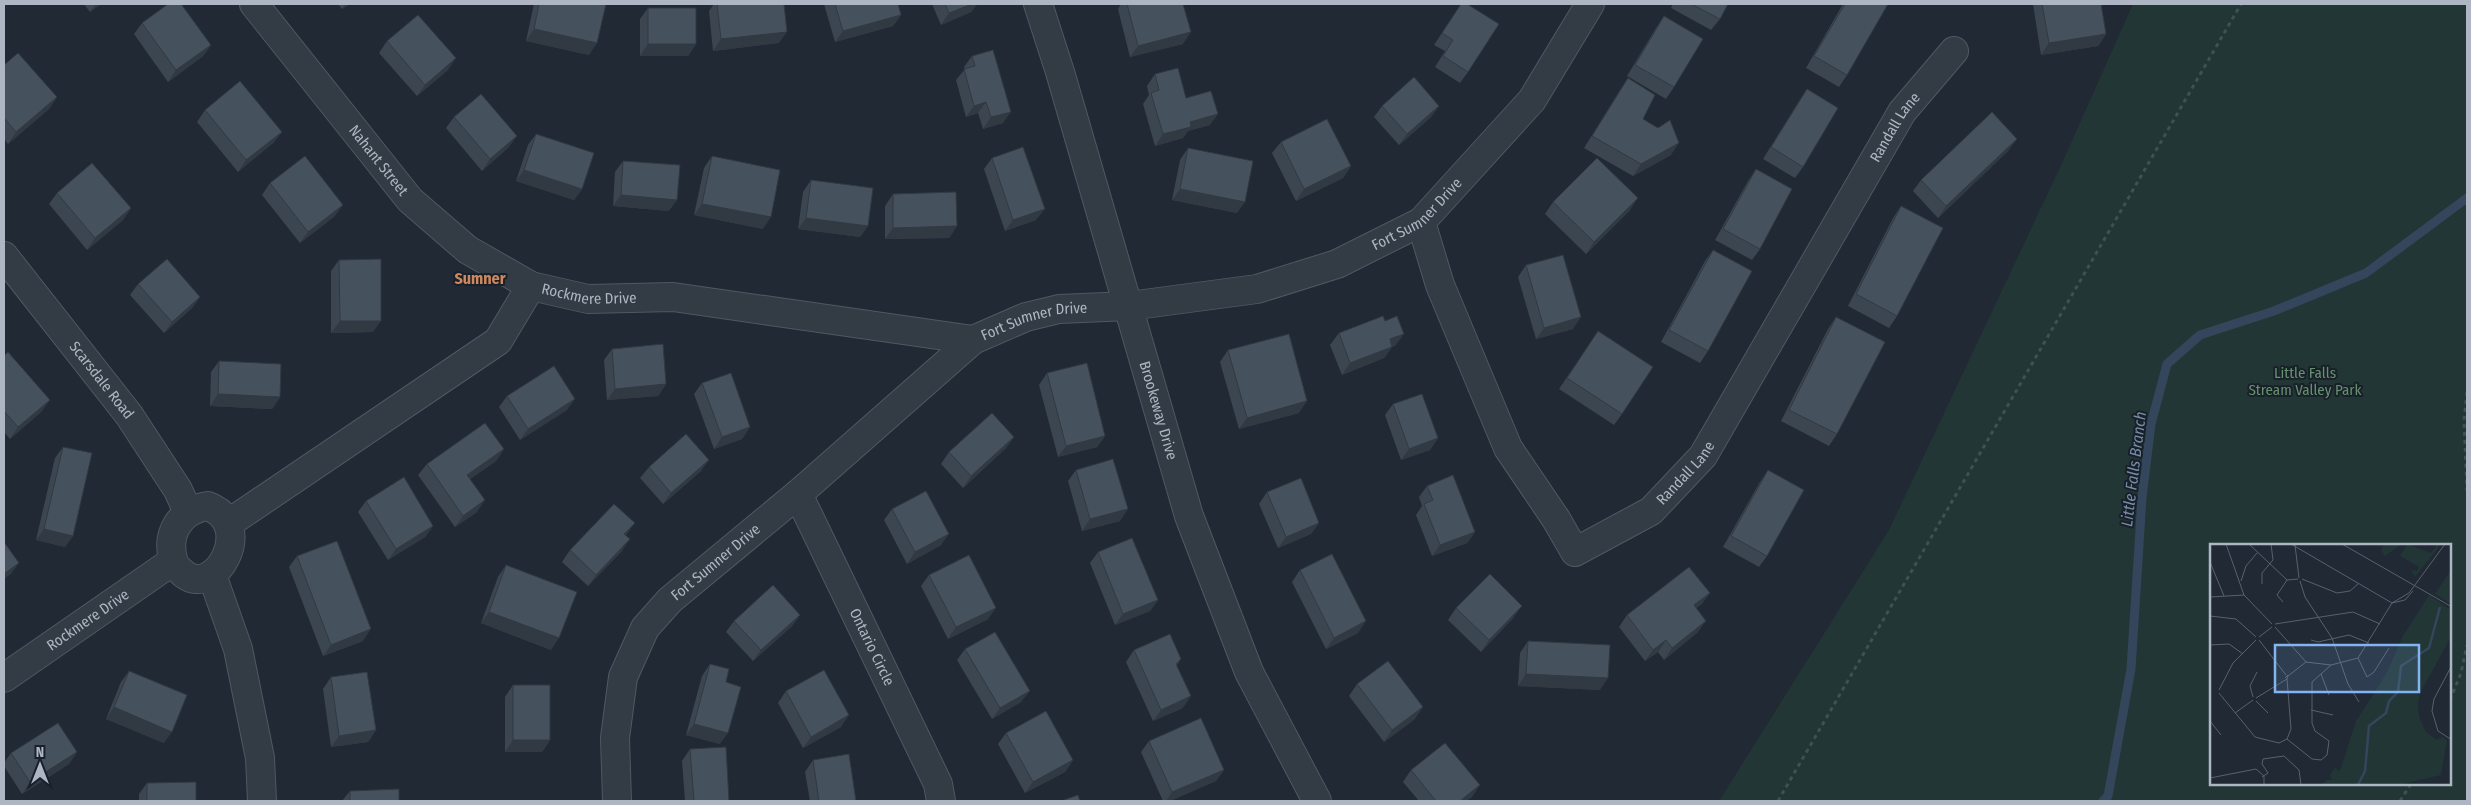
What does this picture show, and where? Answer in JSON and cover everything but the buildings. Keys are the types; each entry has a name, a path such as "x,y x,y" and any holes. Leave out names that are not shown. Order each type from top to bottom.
{"street":[{"name":"Nahant Street","path":"254,4 410,200 468,250 531,286"},
{"name":"Brookeway Drive","path":"1038,4 1060,72 1189,516 1249,672 1317,801"},
{"name":"Fort Sumner Drive","path":"617,801 615,738 623,677 645,628 670,600 798,494 974,340 1026,317 1059,309 1129,306 1257,288 1337,264 1421,222 1532,100 1590,4"},
{"name":"Randall Lane","path":"1421,222 1440,285 1508,448 1556,519 1575,552 1651,511 1702,456 1902,112 1954,50"},
{"name":"Scarsdale Road","path":"4,256 129,415 178,490 188,512"},
{"name":"Rockmere Drive","path":"229,523 498,341 531,286 588,299 673,297 974,340"},
{"name":"Ontario Circle","path":"798,494 938,784 941,801"},
{"path":"208,506 222,513 229,523 228,553 222,565 212,575 204,579 186,576 173,561 172,533 178,522 188,512 208,506"},
{"name":"Rockmere Drive","path":"4,678 173,561"},
{"path":"212,575 238,649 260,758 262,801"}],"path":[{"path":"1778,801 2241,4"},
{"path":"2467,392 2464,420 2467,491"},
{"path":"2451,698 2461,673 2467,645"},
{"path":"2400,801 2410,785"}],"green space":[{"name":"Little Falls Stream Valley Park","path":"2133,4 2467,4 2467,801 1719,801 1889,530 2062,163"}],"waterway":[{"name":"Little Falls Branch","path":"2103,801 2108,796 2131,669 2142,498 2151,424 2167,364 2200,335 2274,311 2366,273 2467,198"}],"district":[{"name":"Sumner","path":"480,278"}]}
